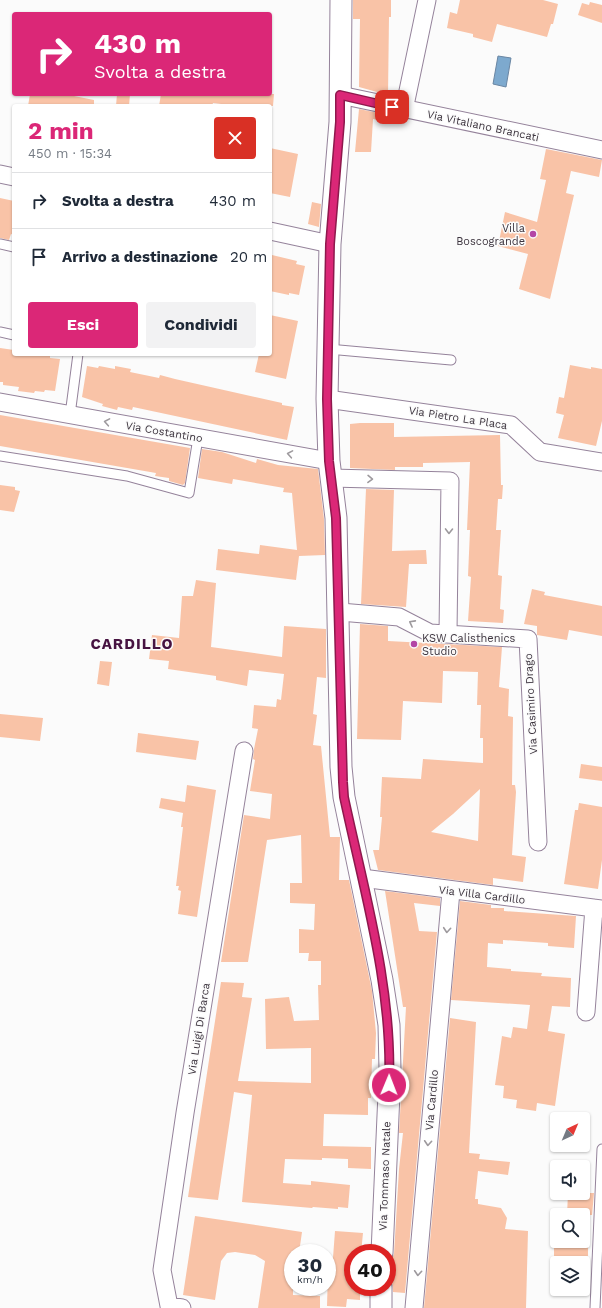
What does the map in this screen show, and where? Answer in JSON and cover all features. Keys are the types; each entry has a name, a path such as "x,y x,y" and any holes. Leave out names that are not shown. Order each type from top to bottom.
{"street":[{"name":"Via Tommaso Natale","path":"341,0 340,122 330,244 327,399 330,470 336,518 340,612 342,767 344,797 362,878 382,980 389,1025 390,1070 382,1244"},
{"path":"404,110 427,0"},
{"name":"Via Vitaliano Brancati","path":"340,95 404,110 602,150"},
{"path":"0,174 12,177"},
{"path":"272,231 330,244"},
{"name":"Via Pietro La Placa","path":"327,399 511,425 540,452 602,462"},
{"name":"Via Costantino","path":"0,402 198,438 330,470"},
{"path":"330,470 450,481 448,633"},
{"name":"Via Casimiro Drago","path":"340,612 399,617 430,633 528,639 538,842"},
{"name":"Via Luigi Di Barca","path":"176,1307 162,1270 185,1113 244,751"},
{"name":"Via Villa Cardillo","path":"362,878 451,891 598,909"},
{"name":"Via Cardillo","path":"414,1308 451,891"},
{"path":"586,1012 598,909"},
{"path":"381,1296 381,1308"}],"lane":[{"path":"0,244 12,247"},
{"path":"0,332 12,335"},
{"path":"328,349 450,360"},
{"path":"70,415 78,356"},
{"path":"0,456 127,476 189,493 198,438"},
{"path":"595,1308 602,1149"}],"water":[{"path":"498,56 511,58 506,87 493,84"}],"building":[{"path":"353,0 391,0 391,17 389,17 388,95 359,87 360,19 353,19"},
{"path":"460,0 543,0 558,4 553,24 551,24 547,37 497,24 492,42 473,37 473,34 447,28 450,12 457,14"},
{"path":"590,2 602,5 602,23 578,15 582,3 589,5"},
{"path":"272,94 274,94 273,106 272,104 159,104 161,96 272,96"},
{"path":"30,96 74,96 94,100 94,104 28,104"},
{"path":"117,96 130,96 129,104 116,104"},
{"path":"359,109 388,115 388,122 373,119 371,152 355,152"},
{"path":"272,148 298,154 290,197 272,193"},
{"name":"Villa Boscogrande","path":"546,149 602,160 599,177 571,171 566,193 574,195 550,299 519,289 528,254 498,246 505,212 537,222 546,180 540,179"},
{"path":"0,198 12,201 12,234 9,240 0,238"},
{"path":"312,202 321,204 319,227 308,224"},
{"path":"272,255 297,261 296,264 305,266 299,295 289,293 289,295 272,291"},
{"path":"272,315 298,321 286,379 255,372 259,356 272,356"},
{"path":"0,348 12,350 12,356 50,356 50,358 60,359 55,391 45,390 44,392 35,391 34,393 18,391 19,387 3,385 3,382 0,382"},
{"path":"570,365 591,369 591,367 602,369 602,421 596,446 558,438 564,415 556,413 559,397 564,398"},
{"path":"87,366 98,368 99,366 115,369 115,366 131,369 130,372 159,378 160,375 294,407 287,440 133,407 132,410 118,407 117,410 102,406 103,404 82,397"},
{"path":"0,415 190,448 185,483 183,485 169,481 169,478 155,476 156,473 0,446"},
{"path":"394,423 394,437 500,435 501,485 503,485 502,499 498,499 496,530 501,530 498,575 502,576 500,609 504,610 503,623 468,621 471,577 468,576 470,530 467,530 470,462 423,463 423,467 395,467 395,470 350,468 350,424"},
{"path":"202,449 222,452 256,463 257,459 278,465 318,469 324,519 325,555 299,556 296,580 216,570 218,549 259,554 260,545 297,550 292,493 283,492 284,488 233,479 232,484 198,478"},
{"path":"0,485 15,487 15,490 20,491 14,512 0,510"},
{"path":"366,489 394,490 392,551 426,550 427,564 409,564 406,607 361,604"},
{"path":"196,580 216,583 211,647 282,657 284,626 326,629 326,678 317,677 313,714 317,715 313,745 321,746 330,837 340,837 339,880 349,880 372,991 376,1033 375,1059 372,1059 371,1098 368,1098 368,1115 324,1114 323,1146 371,1147 371,1169 348,1168 348,1159 285,1159 283,1183 311,1185 311,1181 350,1185 348,1208 312,1208 242,1202 252,1095 234,1092 218,1200 188,1197 221,982 244,983 242,997 252,998 238,1081 311,1083 311,1048 266,1049 265,999 289,997 294,1021 319,1020 318,985 321,985 321,961 308,961 309,953 299,953 299,929 314,930 315,904 290,903 290,883 302,883 301,835 267,840 248,962 221,962 244,815 270,819 272,794 250,791 255,760 253,759 254,749 258,729 252,728 254,705 276,707 277,699 281,700 284,674 249,670 247,686 216,680 216,676 168,669 169,661 149,659 152,635 179,638 182,596 193,596"},
{"path":"532,589 545,592 544,595 602,606 602,636 569,630 567,640 537,635 537,626 524,624"},
{"path":"360,624 388,626 388,641 502,647 499,687 509,689 508,716 513,717 512,785 515,785 516,792 512,855 526,857 523,882 493,878 493,885 378,870 373,850 379,850 382,817 380,817 382,777 421,779 423,759 483,763 483,738 480,738 481,705 477,705 478,672 443,671 442,703 403,701 401,740 357,739","holes":["480,789 478,841 431,832"]},
{"path":"100,661 112,662 109,686 97,684"},
{"path":"0,714 43,718 40,741 0,737"},
{"path":"138,733 199,741 196,760 136,752"},
{"path":"581,764 602,767 602,781 579,778"},
{"path":"187,785 216,790 197,917 178,914 181,891 178,890 179,886 176,886 183,827 181,827 183,813 159,808 161,798 185,802"},
{"path":"579,803 602,807 602,860 598,889 564,884 575,810 578,810"},
{"path":"385,891 440,898 440,906 414,903 419,931 437,932 405,1293 396,1292 396,1244 395,1244 399,1169 403,1133 399,1133 406,1007 403,1007"},
{"path":"460,901 491,905 491,908 504,908 504,911 576,916 574,948 548,946 548,943 503,940 503,944 488,943 487,967 511,969 511,971 542,973 541,976 571,978 570,1007 552,1006 548,1031 565,1034 555,1106 537,1103 536,1111 516,1108 517,1100 503,1098 504,1086 495,1085 502,1036 511,1038 513,1027 527,1029 530,1005 451,1000"},
{"path":"450,1018 476,1022 469,1153 480,1154 479,1159 510,1162 508,1175 478,1171 475,1199 478,1199 478,1204 501,1208 507,1218 505,1229 528,1231 526,1308 424,1308"},
{"path":"590,1193 594,1193 592,1215 590,1215 590,1208 567,1208 568,1200 590,1200"},
{"path":"195,1216 302,1232 300,1244 284,1244 284,1296 320,1296 320,1308 258,1308 265,1261 255,1255 235,1252 227,1253 221,1261 215,1300 183,1295"},
{"path":"335,1231 363,1233 362,1244 344,1244 344,1296 360,1296 360,1300 347,1299 346,1307 327,1306 327,1296 336,1296 336,1244 334,1244"},
{"path":"554,1248 588,1248 588,1256 554,1256"}],"place":[{"name":"Villa Boscogrande","path":"533,234"},
{"name":"KSW Calisthenics Studio","path":"414,644"}],"district":[{"name":"CARDILLO","path":"132,644"}],"route":[{"path":"389,1085 389,1025 382,980 344,797 341,753 340,612 336,518 329,461 327,399 330,244 340,122 340,95 392,107"}]}
